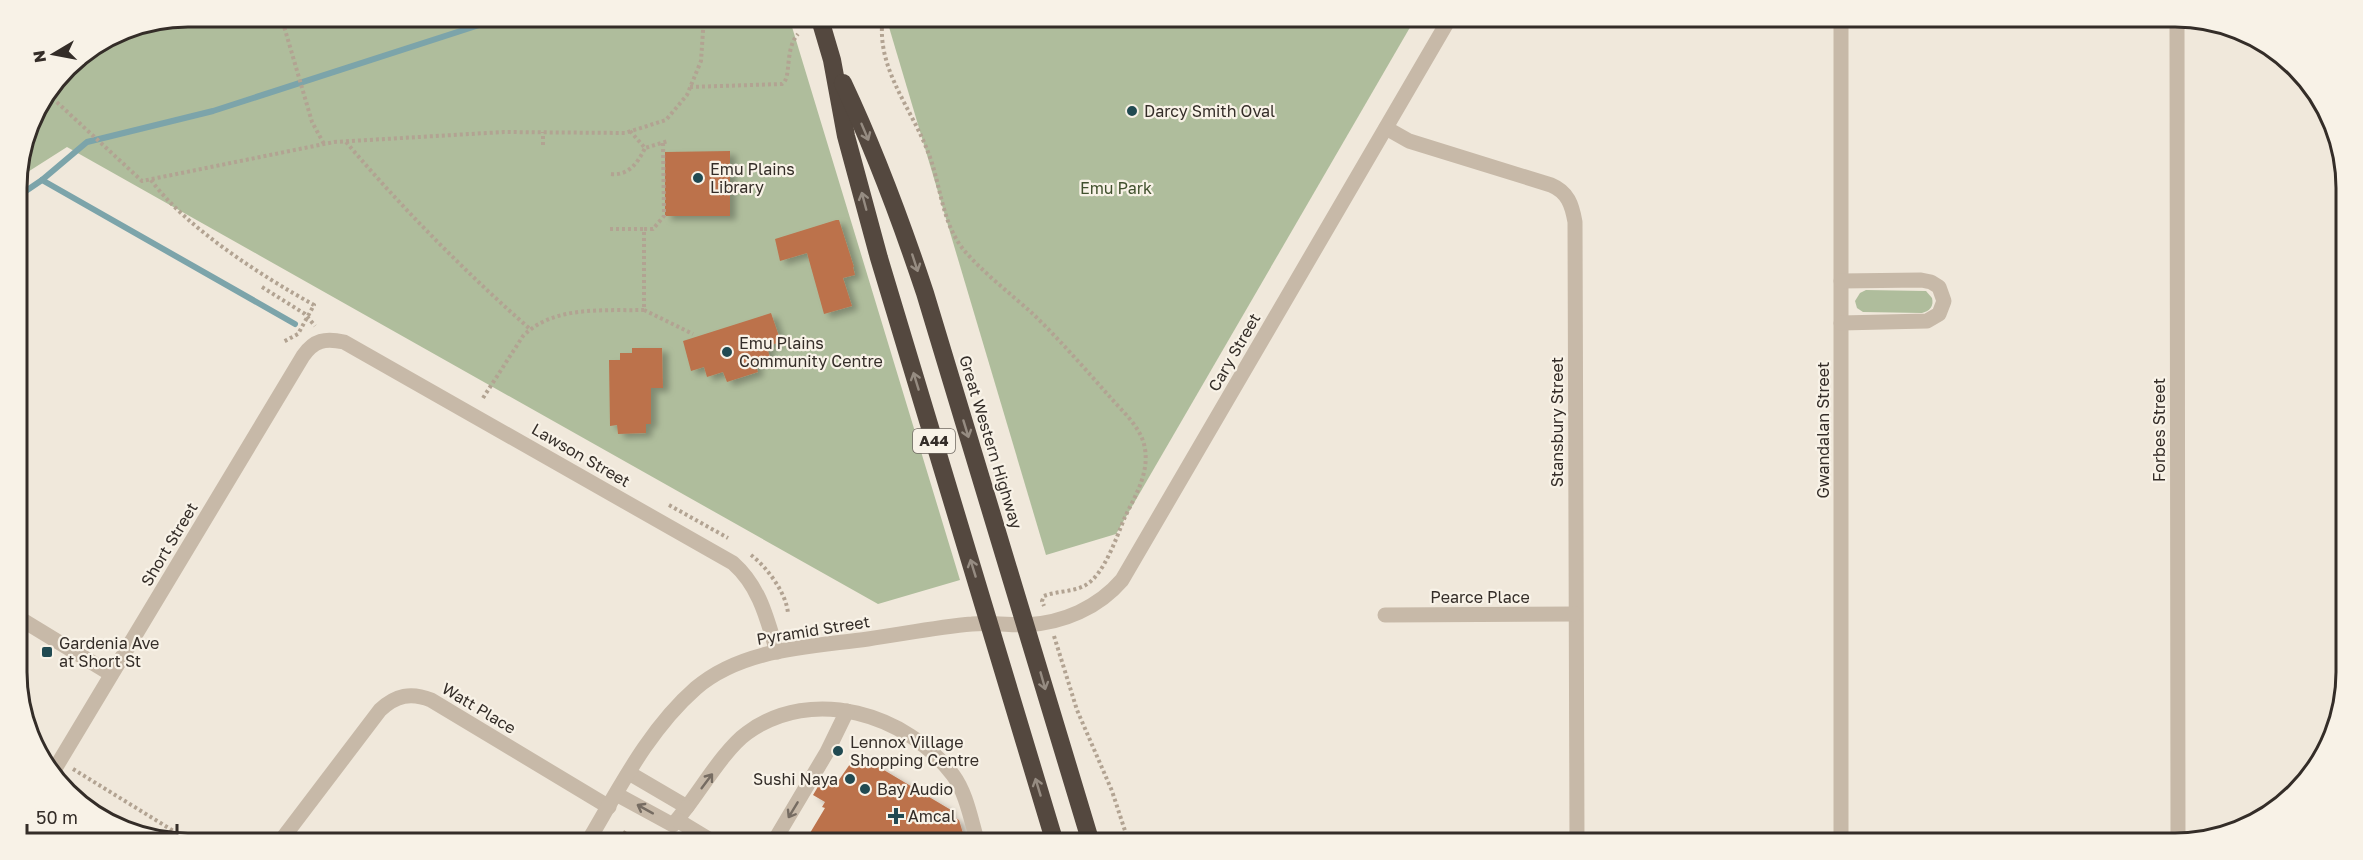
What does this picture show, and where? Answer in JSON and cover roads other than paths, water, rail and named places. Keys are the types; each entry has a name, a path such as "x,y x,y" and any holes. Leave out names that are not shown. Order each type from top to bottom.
{"highway":[{"name":"Great Western Highway","path":"822,27 832,60 846,136 879,258 1051,833"},
{"name":"Great Western Highway","path":"832,60 864,128 905,232 1026,625 1087,833"}],"street":[{"name":"Cary Street","path":"989,624 1026,625 1061,619 1103,600 1122,580 1445,27"},
{"name":"Gwandalan Street","path":"1841,27 1841,833"},
{"name":"Forbes Street","path":"2176,27 2178,833"},
{"name":"Stansbury Street","path":"1386,128 1409,141 1551,185 1564,193 1570,202 1575,222 1577,833"},
{"path":"1841,281 1926,280 1939,287 1944,301 1939,314 1927,321 1841,323"},
{"name":"Lawson Street","path":"321,340 344,342 727,559 752,583 760,599 777,652"},
{"name":"Short Street","path":"57,765 303,356 310,345 321,340"},
{"name":"Pearce Place","path":"1385,615 1575,614"},
{"path":"27,623 111,674"},
{"name":"Pyramid Street","path":"593,833 660,725 697,687 745,660 777,652 969,624 989,624"},
{"name":"Watt Place","path":"287,833 380,710 398,697 413,694 431,700 613,800"},
{"path":"675,823 743,736 765,721 810,709 847,711 874,717 901,730 937,756 954,776 962,790 975,833"},
{"path":"780,833 827,752 847,711"},
{"path":"629,773 687,807"},
{"path":"613,800 696,833"}],"waterway":[{"path":"27,190 87,142 213,111 473,27"},
{"path":"42,180 295,324"}],"place":[{"name":"Darcy Smith Oval","path":"1132,111"},
{"name":"Emu Plains Library","path":"698,178"},
{"name":"Emu Plains Community Centre","path":"727,352"},
{"name":"Gardenia Ave at Short St","path":"47,652"},
{"name":"Lennox Village Shopping Centre","path":"838,751"},
{"name":"Sushi Naya","path":"850,779"},
{"name":"Bay Audio","path":"865,789"},
{"name":"Amcal","path":"896,816"}],"park label":[{"name":"Emu Park","path":"1116,188"}]}
